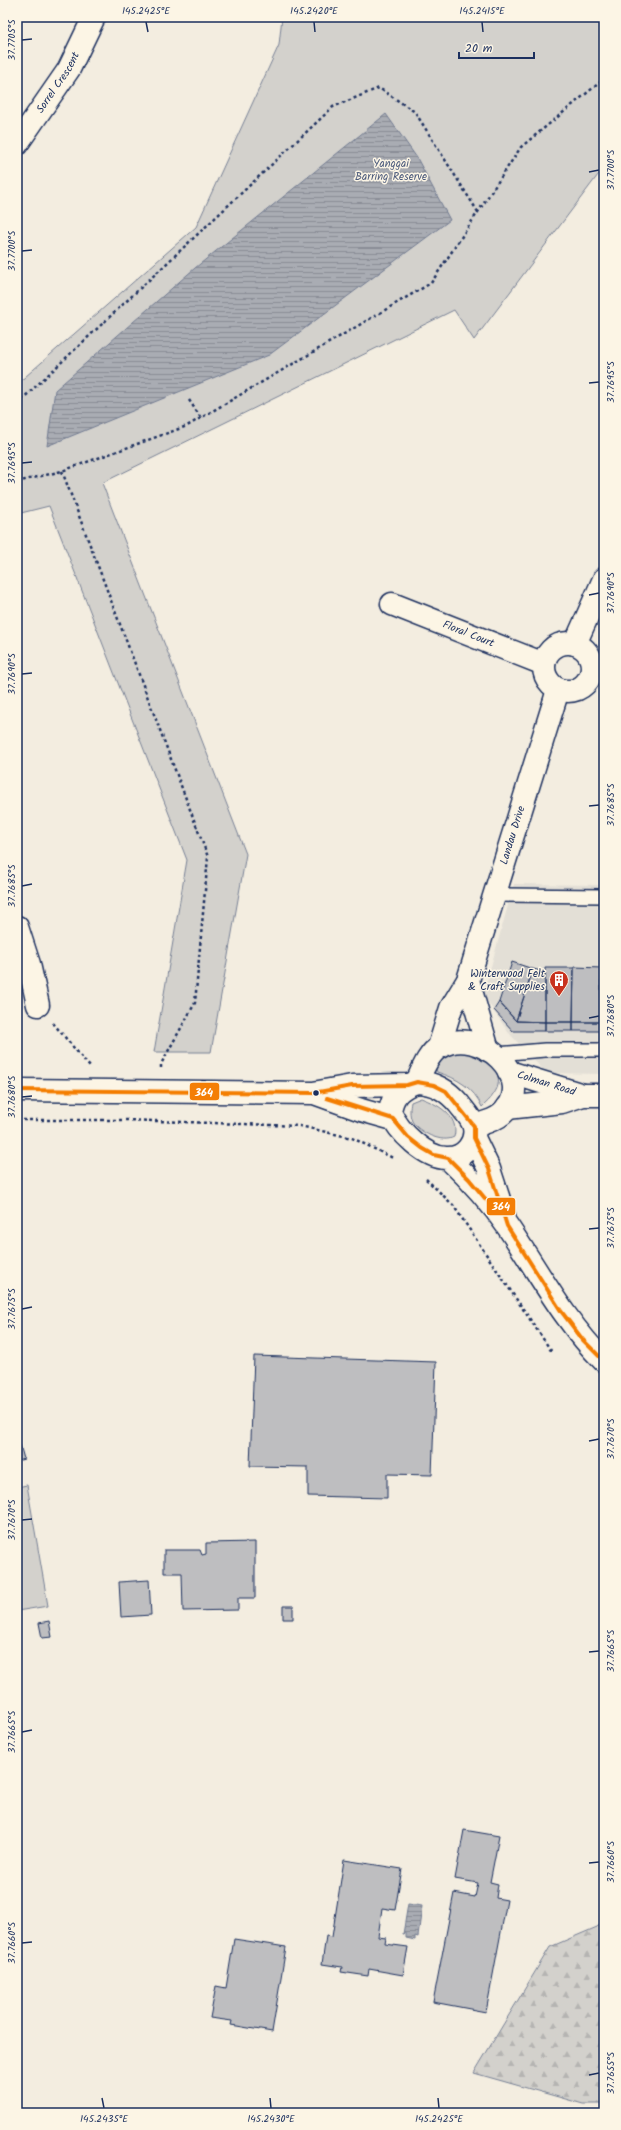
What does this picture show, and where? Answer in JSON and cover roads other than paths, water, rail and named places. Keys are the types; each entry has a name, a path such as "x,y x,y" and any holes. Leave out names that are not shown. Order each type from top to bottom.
{"street":[{"name":"Sorrel Crescent","path":"17,144 69,68 94,17"},
{"path":"575,644 604,579"},
{"name":"Floral Court","path":"392,604 544,664"},
{"path":"567,643 575,644 598,664 590,679 579,689 565,692 558,690 546,679 544,664 546,656 559,645 567,643"},
{"name":"Landau Drive","path":"439,1047 451,1008 468,980 558,690"},
{"path":"17,927 29,964 38,1005"},
{"path":"468,980 492,1052"},
{"path":"465,1041 475,1043 492,1052 509,1072 514,1090 507,1108 493,1120 474,1132 464,1153 448,1158 434,1155 408,1137 393,1119 390,1112 392,1100 401,1089 412,1084 430,1056 439,1047 465,1041"},
{"name":"Colman Road","path":"509,1072 594,1095"},
{"path":"17,1090 314,1093 352,1086 412,1084 434,1085 446,1091 466,1113 489,1170 507,1226"},
{"path":"314,1093 360,1110 393,1119"},
{"name":"Colman Road","path":"507,1108 562,1102 594,1095"},
{"path":"448,1158 469,1179 507,1226 561,1311 583,1340 604,1361"}],"lane":[{"path":"495,895 604,896"},
{"path":"492,1052 604,1050"}],"place":[{"name":"Winterwood Felt & Craft Supplies","path":"559,997"}],"park label":[{"name":"Yanggai Barring Reserve","path":"391,170"}]}
